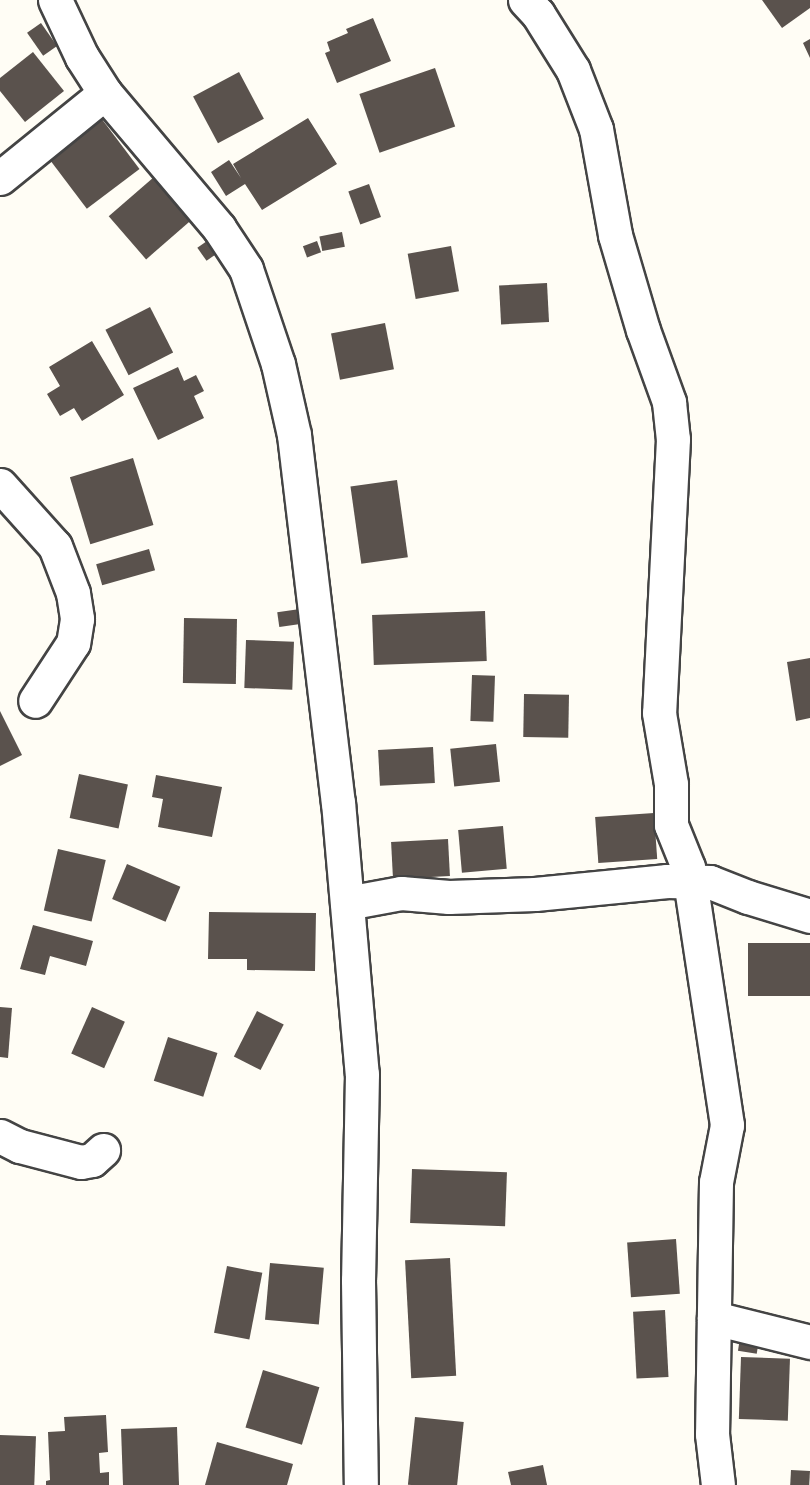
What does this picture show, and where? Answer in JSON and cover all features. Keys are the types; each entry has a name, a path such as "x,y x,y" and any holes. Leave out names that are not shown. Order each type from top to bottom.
{"street":[{"path":"55,0 82,57 105,93 219,228 246,269 278,364 294,435 347,903 362,1074 358,1280 361,1485"},
{"path":"525,0 538,14 573,70 596,129 615,235 643,330 669,402 673,439 659,713 670,784 671,825 688,867 688,881 727,1125 716,1182 712,1434 718,1485"},
{"path":"0,178 105,93"},
{"path":"0,485 55,546 74,592 77,619 73,643 35,701"},
{"path":"347,903 401,893 449,897 587,890 688,881 711,882 748,897 810,915"},
{"path":"0,1136 20,1146 81,1162 93,1160 103,1150"},
{"path":"714,1318 810,1342"}],"building":[{"path":"762,0 810,0 810,8 782,28"},
{"path":"373,18 391,61 337,83 325,53 330,51 327,42 348,33 346,29"},
{"path":"41,23 57,46 43,56 27,33"},
{"path":"810,39 810,58 803,43"},
{"path":"33,52 64,91 25,122 0,91 0,78"},
{"path":"435,68 455,127 380,153 359,94"},
{"path":"239,72 264,119 218,143 193,96"},
{"path":"101,118 140,169 87,209 48,158"},
{"path":"308,118 337,164 262,210 245,184 226,196 211,172 229,160 241,178 233,164"},
{"path":"154,177 191,220 146,259 109,216"},
{"path":"369,184 381,217 360,224 348,192"},
{"path":"342,232 345,247 322,251 319,236"},
{"path":"217,234 226,247 207,261 197,248"},
{"path":"317,241 321,252 307,257 303,246"},
{"path":"451,246 459,291 416,299 408,254"},
{"path":"547,283 549,322 501,324 499,286"},
{"path":"150,307 173,352 129,375 105,330"},
{"path":"385,323 394,369 340,380 331,333"},
{"path":"92,341 124,395 82,421 74,408 60,416 47,394 60,386 49,367"},
{"path":"178,367 184,381 196,375 204,391 194,396 204,418 158,440 133,388"},
{"path":"133,458 153,525 90,544 70,477"},
{"path":"397,480 408,557 361,564 350,487"},
{"path":"149,549 155,570 102,585 96,564"},
{"path":"300,609 302,624 279,627 277,612"},
{"path":"485,611 487,661 374,665 372,615"},
{"path":"184,618 237,619 236,684 183,683"},
{"path":"246,640 294,642 292,690 244,688"},
{"path":"810,658 810,718 796,721 787,662"},
{"path":"472,675 495,676 493,722 470,721"},
{"path":"524,694 569,695 568,738 523,737"},
{"path":"0,711 22,755 0,766"},
{"path":"496,744 500,782 454,787 450,749"},
{"path":"433,747 435,783 380,786 378,750"},
{"path":"79,774 128,784 119,828 70,818"},
{"path":"156,775 222,787 212,837 158,827 163,799 152,797"},
{"path":"654,813 657,859 598,863 595,817"},
{"path":"503,826 507,869 462,873 458,830"},
{"path":"448,839 450,876 393,879 391,842"},
{"path":"58,849 106,860 92,921 44,910"},
{"path":"127,864 180,887 166,922 112,899"},
{"path":"209,912 316,913 315,971 247,970 247,959 208,959"},
{"path":"33,925 93,941 86,966 50,956 45,975 20,969"},
{"path":"748,943 810,943 810,996 748,996"},
{"path":"0,1007 12,1008 8,1058 0,1057"},
{"path":"92,1007 125,1022 104,1068 71,1054"},
{"path":"257,1011 284,1025 261,1070 234,1056"},
{"path":"168,1037 217,1053 203,1097 154,1081"},
{"path":"412,1169 507,1172 505,1226 410,1223"},
{"path":"676,1239 680,1294 631,1297 627,1242"},
{"path":"450,1258 456,1376 411,1378 405,1260"},
{"path":"270,1263 324,1268 319,1324 265,1320"},
{"path":"227,1266 262,1273 249,1340 214,1333"},
{"path":"665,1310 669,1377 637,1379 633,1312"},
{"path":"740,1338 759,1341 757,1354 738,1351"},
{"path":"741,1357 790,1359 788,1421 739,1419"},
{"path":"263,1370 319,1387 302,1445 245,1427"},
{"path":"106,1415 108,1452 99,1453 100,1473 109,1472 109,1485 46,1485 46,1481 50,1480 48,1432 65,1431 64,1417"},
{"path":"415,1417 464,1422 457,1485 408,1485"},
{"path":"177,1427 179,1485 123,1485 121,1429"},
{"path":"0,1435 36,1436 34,1485 0,1485"},
{"path":"217,1442 293,1464 287,1485 205,1485"},
{"path":"543,1465 547,1485 511,1485 508,1472"},
{"path":"791,1470 810,1471 809,1485 790,1485"}]}
